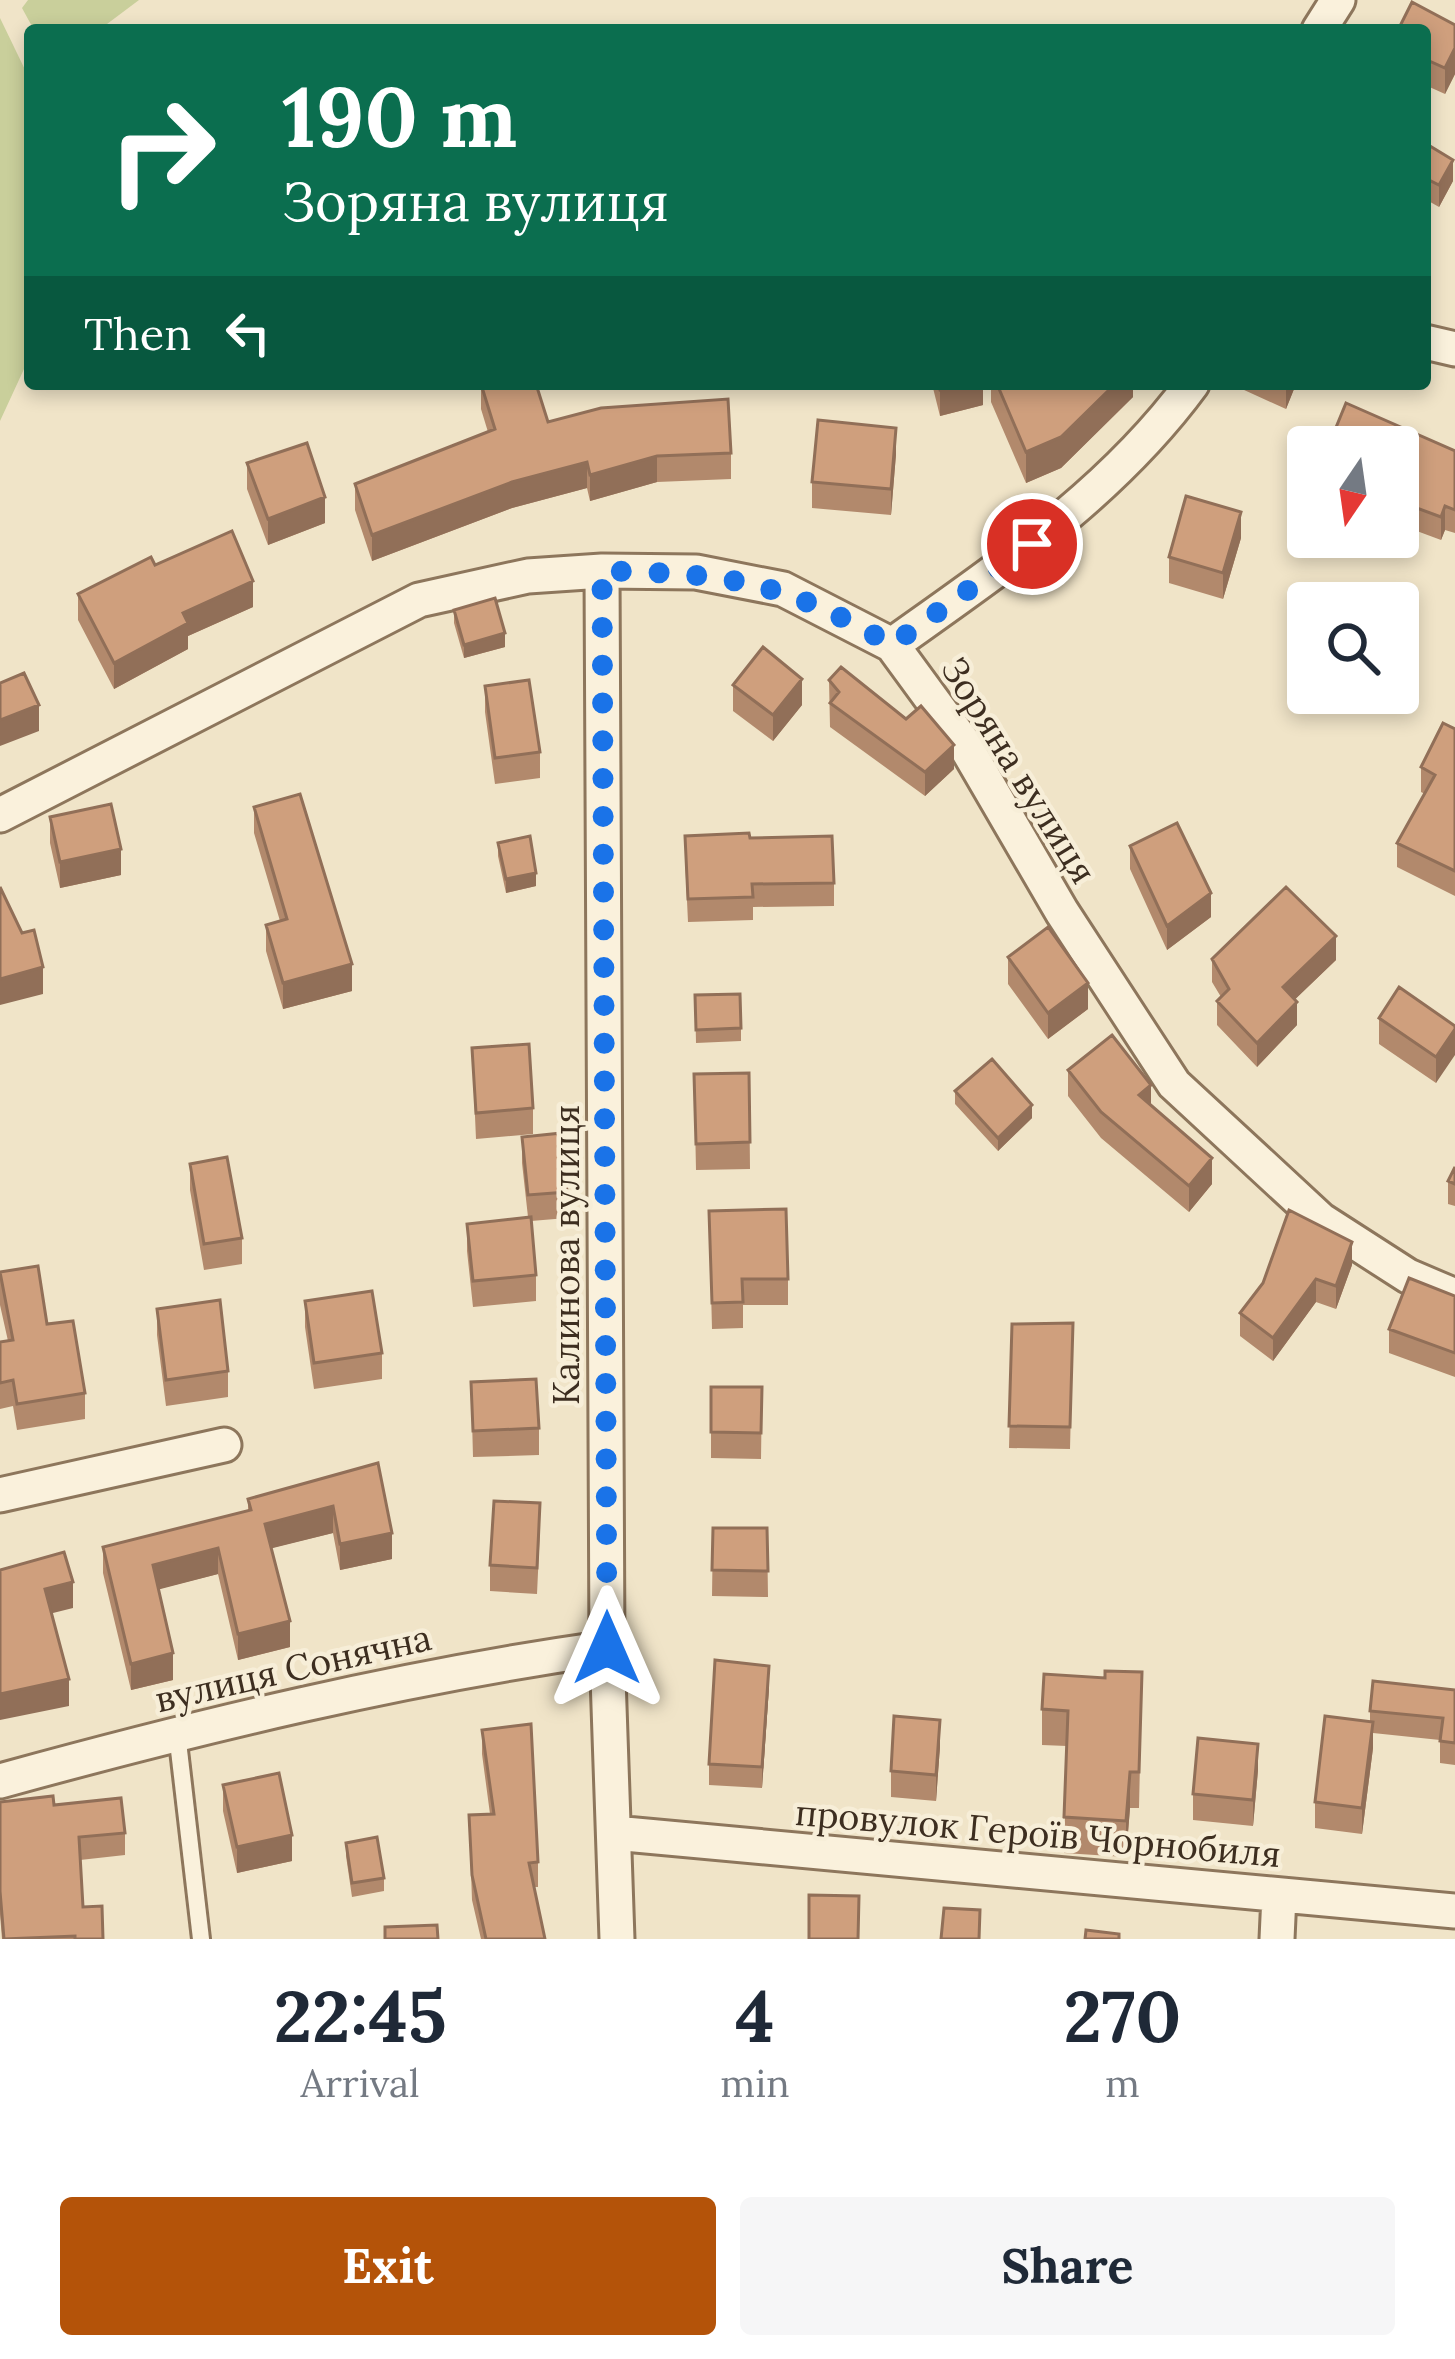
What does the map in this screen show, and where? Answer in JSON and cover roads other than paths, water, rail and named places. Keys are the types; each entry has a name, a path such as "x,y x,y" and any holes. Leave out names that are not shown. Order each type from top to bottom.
{"street":[{"path":"892,645 1066,518 1154,436 1188,390"},
{"name":"Зоряна вулиця","path":"0,814 419,600 528,576 602,571 696,572 782,589 892,645 963,742 1062,912 1174,1084 1230,1142 1321,1220 1408,1276 1455,1296"},
{"name":"Калинова вулиця","path":"602,571 607,1648 617,1939"},
{"path":"0,1495 224,1445"},
{"name":"вулиця Сонячна","path":"0,1781 177,1732 486,1665 607,1648"},
{"name":"провулок Героїв Чорнобиля","path":"614,1833 1455,1911"},
{"path":"1277,1939 1280,1895"}],"lane":[{"path":"177,1732 201,1939"}]}
